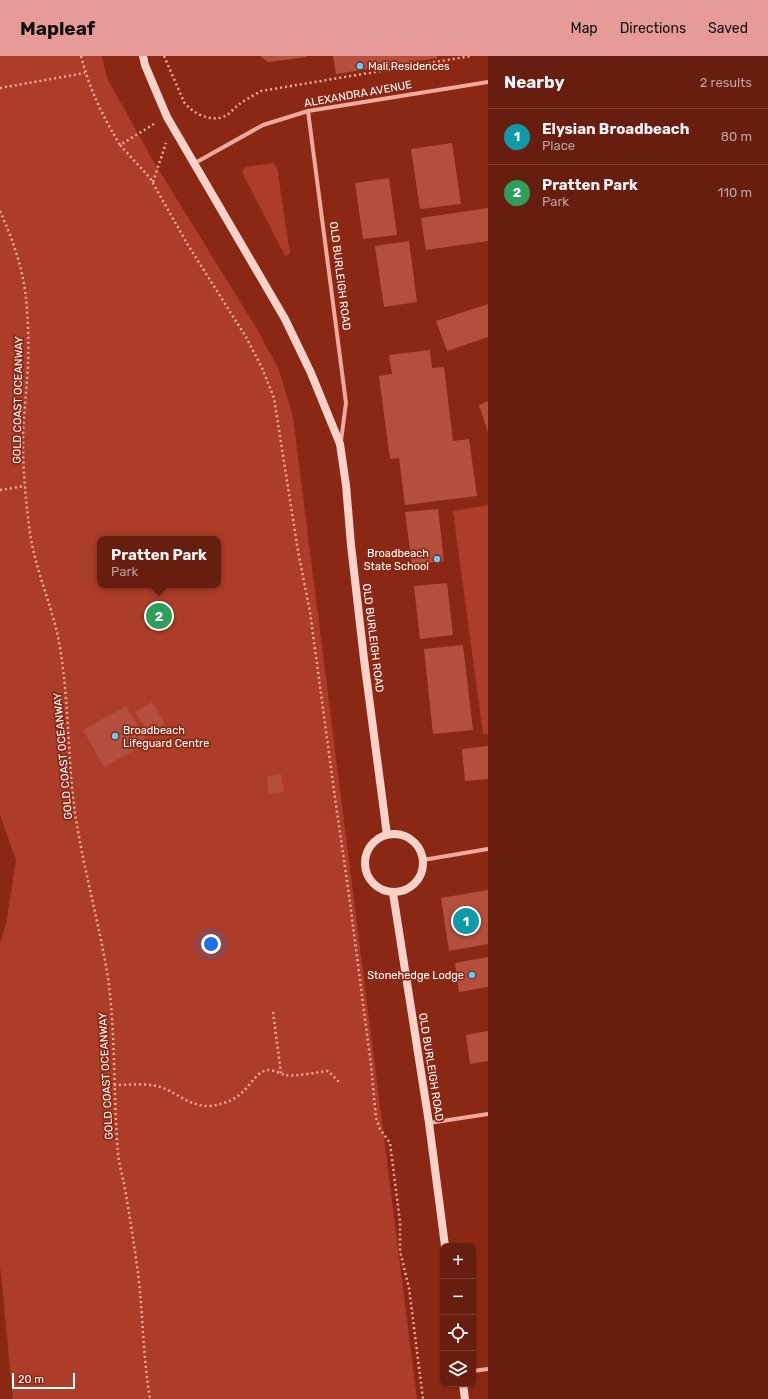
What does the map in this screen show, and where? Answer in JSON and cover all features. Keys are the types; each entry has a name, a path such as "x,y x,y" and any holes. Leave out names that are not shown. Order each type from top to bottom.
{"street":[{"name":"OLD BURLEIGH ROAD","path":"143,56 145,66 167,117 285,319 311,373 340,444 346,485 350,545 387,835"},
{"name":"ALEXANDRA AVENUE","path":"195,163 263,125 308,110 488,82"},
{"name":"OLD BURLEIGH ROAD","path":"308,110 346,403 340,444"},
{"path":"401,834 410,839 420,850 423,860 423,869 415,884 406,890 393,893 383,891 372,883 366,875 364,866 366,853 373,842 387,835 401,834"},
{"path":"423,860 488,849"},
{"name":"OLD BURLEIGH ROAD","path":"393,893 430,1123 445,1243"},
{"path":"430,1123 488,1114"},
{"path":"476,1371 488,1369"},
{"path":"463,1387 465,1399"}],"path":[{"path":"81,56 85,74 99,107 120,145 150,178 188,245 246,337 262,368 274,398 298,551 310,612 350,903 371,1065 376,1118 380,1129 390,1144 400,1222 400,1251 409,1288 423,1399"},
{"path":"164,56 184,102 189,108 202,116 215,118 226,116 237,106 261,91 471,56"},
{"path":"0,88 85,74"},
{"path":"120,145 154,124"},
{"path":"153,183 166,143"},
{"name":"GOLD COAST OCEANWAY","path":"0,211 9,232 23,276 28,320 28,364 24,406 23,443 25,486 31,536 57,632 65,683 71,783 77,829 101,936 108,980 112,1018 114,1086 119,1158 140,1288 146,1378 150,1399"},
{"path":"0,490 25,486"},
{"path":"273,1012 281,1073"},
{"path":"114,1086 135,1084 157,1086 174,1093 188,1102 208,1106 224,1104 240,1095 255,1077 263,1071 272,1070 286,1075 328,1071 339,1082"}],"shaded area":[{"path":"0,56 102,56 107,78 152,159 257,329 279,370 293,417 417,1399 13,1399 0,1265 0,943 6,924 16,860 0,815"},
{"path":"273,163 277,167 290,254 285,256 242,172 245,167"},
{"path":"488,505 488,734 483,734 453,511"}],"building":[{"path":"260,56 307,56 307,57 268,62"},
{"name":"Mali Residences","path":"333,56 437,56 437,58 336,74"},
{"path":"452,143 461,204 420,209 411,149"},
{"path":"389,178 397,235 363,239 355,183"},
{"path":"488,208 488,241 426,250 421,218"},
{"path":"409,241 417,302 384,307 375,246"},
{"path":"488,304 488,337 447,351 436,321"},
{"path":"430,350 432,368 444,367 453,441 469,439 477,496 405,505 399,458 390,459 379,376 392,374 389,355"},
{"path":"488,401 488,432 479,405"},
{"path":"438,509 444,561 412,565 405,512"},
{"path":"447,583 453,635 420,639 414,586"},
{"path":"463,645 473,730 433,734 424,649"},
{"path":"152,702 165,724 149,734 135,712"},
{"name":"Broadbeach Lifeguard Centre","path":"126,706 148,743 104,767 83,730"},
{"path":"488,746 488,779 465,781 462,749"},
{"path":"281,774 284,792 269,794 267,776"},
{"path":"488,890 488,944 449,951 441,898"},
{"name":"Stonehedge Lodge","path":"488,957 488,987 459,992 455,963"},
{"path":"488,1031 488,1061 470,1064 466,1035"}],"place":[{"name":"Mali Residences","path":"360,66"},
{"name":"Broadbeach State School","path":"437,559"},
{"name":"Pratten Park","path":"159,616"},
{"name":"Broadbeach Lifeguard Centre","path":"115,736"},
{"name":"Elysian Broadbeach","path":"466,921"},
{"name":"Stonehedge Lodge","path":"472,975"}]}
